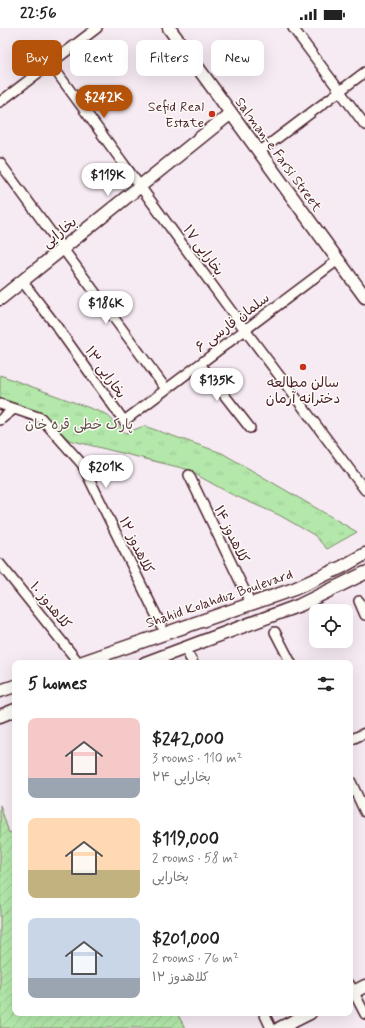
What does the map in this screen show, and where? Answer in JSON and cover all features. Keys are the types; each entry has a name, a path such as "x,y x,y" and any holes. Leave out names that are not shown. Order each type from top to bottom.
{"street":[{"path":"62,54 97,28"},
{"name":"Salman-e Farsi Street","path":"168,28 365,297"},
{"path":"293,28 365,125"},
{"path":"259,152 365,72"},
{"path":"0,102 33,76"},
{"name":"بخارایی ۱۷","path":"60,76 245,330 365,490"},
{"name":"بخارایی","path":"0,299 231,114"},
{"path":"0,163 166,389"},
{"name":"سلمان فارسی ۶","path":"124,421 338,260"},
{"name":"بخارایی ۱۳","path":"22,281 55,324 124,421"},
{"path":"200,364 250,428"},
{"name":"کلاهدوز ۱۲","path":"0,404 41,418 82,464 161,625"},
{"path":"0,420 14,409"},
{"name":"کلاهدوز ۱۴","path":"189,475 250,604"},
{"name":"Shahid Kolahduz Boulevard","path":"89,660 294,589 342,567 365,554"},
{"name":"کلاهدوز ۱۰","path":"0,564 78,660"},
{"path":"153,660 300,605 365,573"},
{"path":"359,601 365,615"},
{"path":"275,632 289,660"},
{"path":"0,691 12,687"},
{"path":"0,716 12,711"},
{"path":"353,739 365,733"},
{"path":"353,786 365,812"},
{"path":"353,989 365,986"},
{"path":"353,993 365,1014"},
{"path":"265,1016 271,1028"},
{"path":"280,1028 304,1016"}],"green space":[{"name":"پارک خطی قره خان","path":"0,375 106,414 126,433 144,426 222,453 357,532 327,549 314,535 279,515 231,494 186,469 69,440 41,413 0,399"},
{"path":"0,805 9,833 12,832 12,1016 179,1016 185,1028 0,1028"}],"place":[{"name":"Sefid Real Estate","path":"212,114"},
{"name":"سالن مطالعه دخترانه آرمان","path":"303,367"}]}
